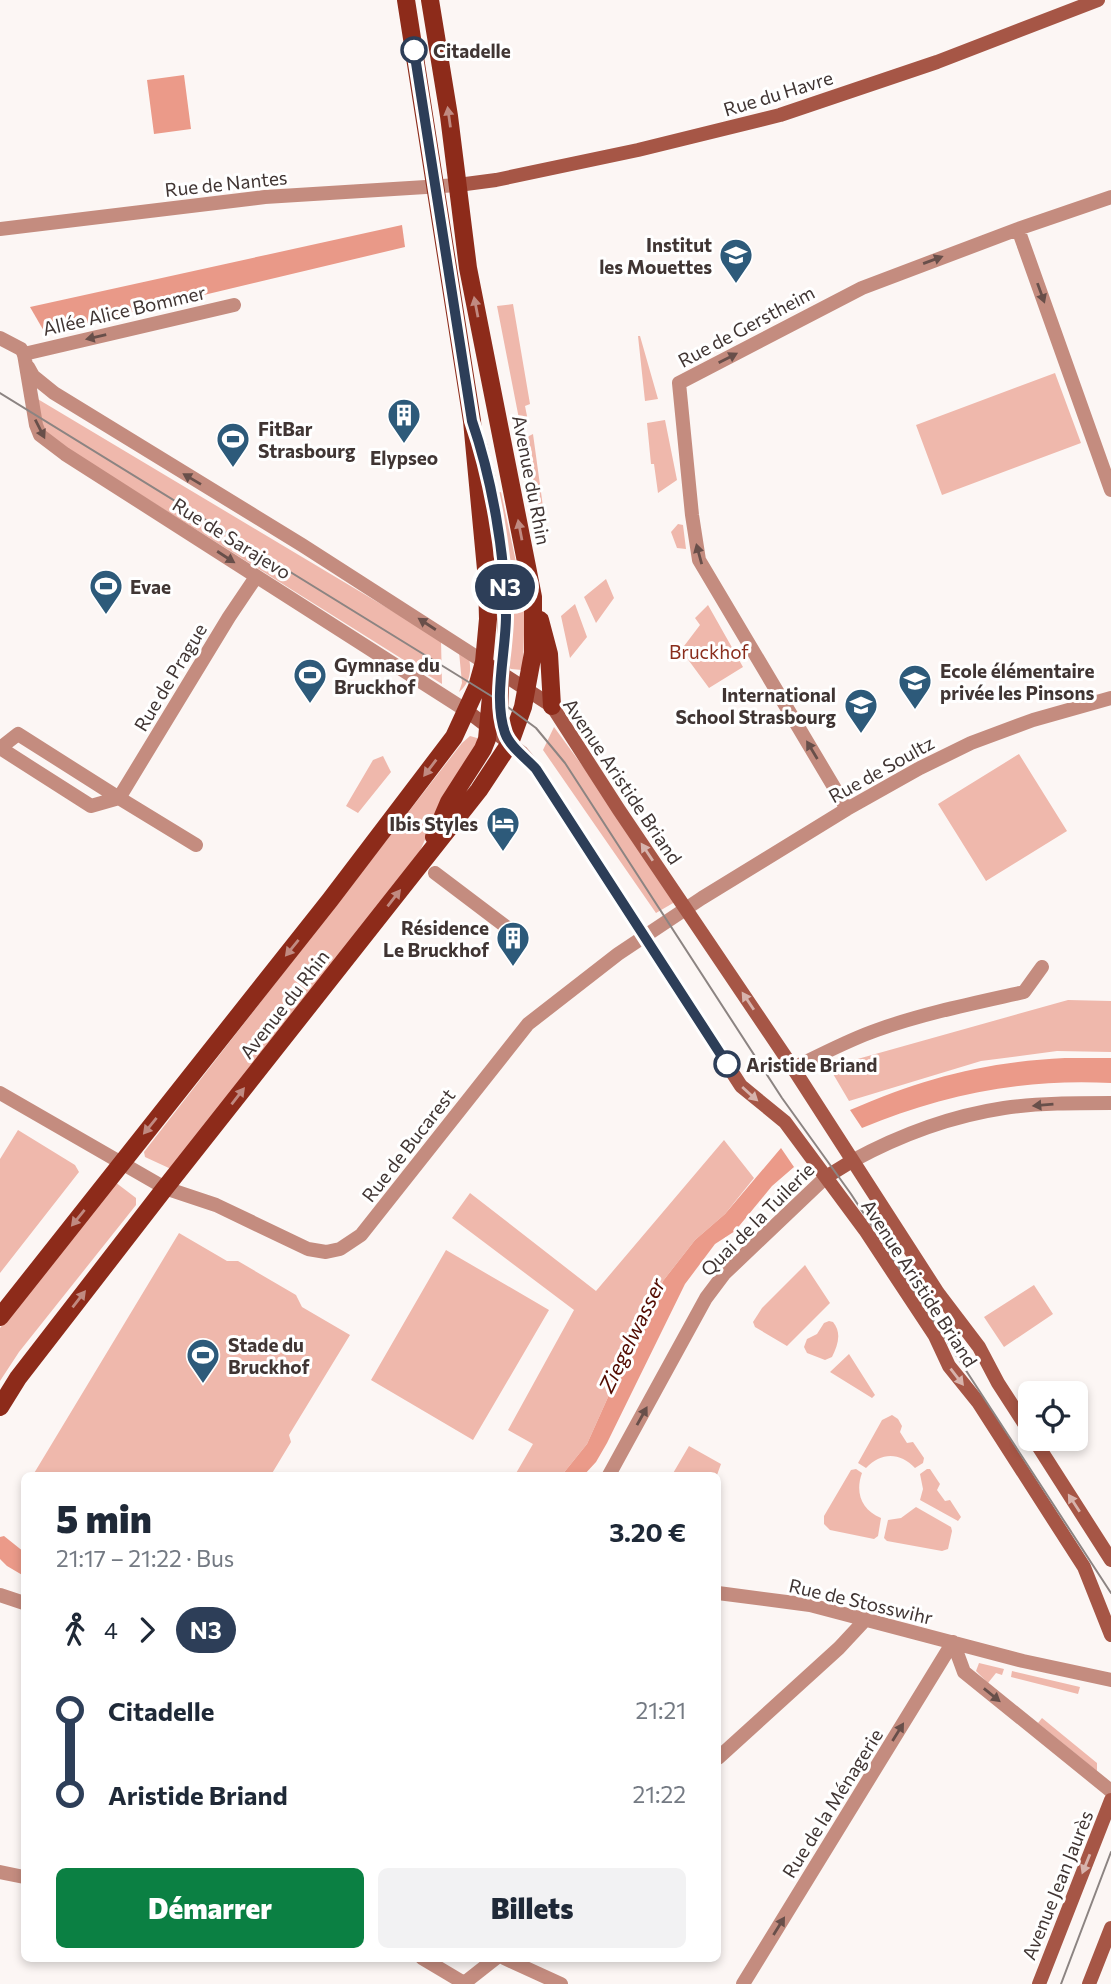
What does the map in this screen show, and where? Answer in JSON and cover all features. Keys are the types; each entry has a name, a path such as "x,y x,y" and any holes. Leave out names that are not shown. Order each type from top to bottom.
{"main road":[{"name":"Avenue du Rhin","path":"0,1317 330,900 454,737 467,711 484,662 488,629 487,580 472,421 406,0"},
{"name":"Avenue du Rhin","path":"0,1407 18,1378 165,1188 430,867 510,743 527,691 533,653 533,597 468,268 449,116 430,0"},
{"name":"Rue du Havre","path":"458,185 496,180 638,150 780,115 937,62 1098,0"},
{"path":"472,421 489,479 506,590 501,714 510,743"},
{"path":"533,597 549,654 552,706"},
{"path":"430,867 449,802 483,749 490,727 490,686 484,662"},
{"name":"Avenue Aristide Briand","path":"484,662 552,706 793,1068 938,1293 979,1347 1018,1414"},
{"name":"Avenue Aristide Briand","path":"467,711 510,743 536,769 741,1086 785,1122 865,1230 935,1336 949,1366 978,1402 1078,1556 1111,1635"},
{"name":"Quai de la Tuilerie","path":"825,1177 852,1161"},
{"name":"Avenue Aristide Briand","path":"1042,1451 1111,1560"},
{"name":"Avenue Jean Jaurès","path":"1038,1984 1111,1800"},
{"path":"1089,1984 1111,1928"}],"street":[{"name":"Rue de Nantes","path":"0,229 265,197 458,185"},
{"name":"Rue de Gerstheim","path":"847,809 699,560 687,473 679,383 862,288 1111,197"},
{"path":"1018,229 1111,490"},
{"name":"Allée Alice Bommer","path":"25,359 234,305"},
{"name":"Rue de Sarajevo","path":"0,338 21,349 33,376 54,393 302,545 484,662"},
{"name":"Rue de Sarajevo","path":"25,359 30,402 36,425 40,435 50,444 467,711"},
{"name":"Rue de Prague","path":"119,798 256,577"},
{"name":"Rue de Soultz","path":"686,909 847,809 971,743 1033,720 1111,698"},
{"path":"119,798 90,807 0,748 18,734 196,845"},
{"path":"430,867 517,935"},
{"path":"644,936 686,909"},
{"name":"Rue de Bucarest","path":"165,1188 216,1205 308,1249 326,1252 340,1249 361,1236 528,1024 644,936"},
{"path":"793,1068 836,1046 877,1030 944,1009 1024,992 1042,967"},
{"path":"0,1093 165,1188"},
{"name":"Quai de la Tuilerie","path":"852,1161 942,1122 1002,1108 1057,1103 1111,1103"},
{"name":"Quai de la Tuilerie","path":"611,1472 706,1298 724,1274 825,1177"},
{"name":"Rue de Stosswihr","path":"721,1593 810,1605 953,1643 1111,1680"},
{"path":"0,1595 21,1602"},
{"path":"721,1755 839,1648 866,1619"},
{"name":"Rue de Stosswihr","path":"953,1643 964,1672 1111,1791"},
{"name":"Rue de la Ménagerie","path":"743,1984 953,1643"},
{"path":"0,1872 21,1876"},
{"path":"429,1962 464,1983 491,1962"},
{"path":"513,1962 561,1984"}],"green space":[{"path":"513,304 530,404 525,406 528,421 520,424 497,306"},
{"path":"640,336 658,399 645,401"},
{"path":"1055,373 1081,443 942,495 916,425"},
{"path":"36,398 441,640 442,684 47,436 42,427"},
{"path":"665,420 677,480 658,493 654,464 651,464 647,423"},
{"path":"533,434 544,514 540,516 525,438"},
{"path":"501,492 525,604 522,670 508,667 497,493"},
{"path":"678,524 683,525 686,549 677,548 671,532"},
{"path":"606,579 614,598 596,623 584,597"},
{"path":"575,604 587,637 570,658 561,616"},
{"name":"Bruckhof","path":"708,605 743,667 709,688 681,650 700,625 695,618"},
{"path":"459,652 468,655 470,670 466,684 459,692 462,683"},
{"path":"554,727 680,899 656,913 543,750"},
{"path":"470,736 477,738 479,742 442,801 420,851 259,1060 171,1169 145,1157 144,1152"},
{"path":"1019,754 1067,831 986,881 938,804"},
{"path":"383,756 391,772 358,813 346,806 373,760"},
{"path":"1068,1000 1111,1001 1111,1052 1057,1051 981,1061 849,1101 829,1067"},
{"path":"18,1130 75,1165 79,1172 0,1273 0,1159"},
{"path":"724,1140 754,1178 725,1214 695,1240 663,1281 587,1444 564,1472 517,1472 533,1444 508,1430 574,1310 452,1218 470,1193 596,1291"},
{"path":"115,1182 136,1198 136,1205 19,1352 0,1381 0,1328"},
{"name":"Stade du Bruckhof","path":"179,1233 227,1261 238,1261 296,1295 302,1307 350,1335 289,1435 291,1442 273,1472 35,1472"},
{"path":"446,1250 549,1310 473,1440 371,1380"},
{"path":"805,1265 830,1303 787,1346 755,1327 753,1322 762,1308"},
{"path":"1034,1285 1053,1314 1004,1347 984,1317"},
{"path":"829,1321 836,1326 838,1339 832,1357 825,1360 807,1353 804,1347 807,1339 817,1334 824,1323"},
{"path":"849,1354 875,1395 872,1398 830,1372"},
{"path":"892,1415 902,1426 900,1432 907,1443 913,1442 924,1458 923,1463 915,1468 903,1459 890,1456 878,1459 866,1468 858,1463 882,1420"},
{"path":"689,1446 721,1464 718,1472 674,1472"},
{"path":"856,1469 862,1473 859,1487 861,1500 874,1515 881,1518 878,1536 874,1539 830,1530 824,1524 824,1516 851,1470"},
{"path":"930,1469 940,1484 937,1490 945,1501 950,1500 961,1517 958,1521 920,1500 923,1489 920,1474"},
{"path":"916,1507 951,1527 948,1549 942,1551 887,1541 884,1538 888,1520 901,1518"},
{"path":"979,1663 1004,1669 1002,1675 996,1673 988,1683 976,1671"},
{"path":"1012,1671 1080,1687 1078,1694 1011,1677"},
{"path":"1042,1718 1097,1763 1097,1771 1038,1723"}],"shaded area":[{"path":"184,75 191,129 154,134 147,80"},
{"path":"402,225 405,247 45,333 30,307"},
{"path":"1065,1058 1111,1058 1111,1083 1047,1083 984,1091 922,1106 862,1128 850,1110 903,1089 955,1074 1008,1063"},
{"name":"Ziegelwasser","path":"781,1148 794,1167 772,1186 735,1231 715,1244 685,1284 596,1462 587,1472 564,1472 587,1444 663,1281 695,1240 725,1214"},
{"path":"4,1536 21,1550 21,1574 0,1559 0,1537"}],"tram line":[{"path":"0,393 501,702 536,728 565,763 782,1098 851,1194 1111,1593"},
{"path":"1061,1984 1111,1852"}],"bus line":[{"name":"N3","path":"414,50 472,421 489,479 506,590 501,714 505,734 510,743 536,769 727,1064"}],"place":[{"name":"Citadelle","path":"414,50"},
{"name":"Institut les Mouettes","path":"736,285"},
{"name":"Elypseo","path":"404,445"},
{"name":"FitBar Strasbourg","path":"233,469"},
{"name":"Evae","path":"106,616"},
{"name":"Gymnase du Bruckhof","path":"310,705"},
{"name":"Ecole élémentaire privée les Pinsons","path":"915,711"},
{"name":"International School Strasbourg","path":"861,735"},
{"name":"Ibis Styles","path":"503,853"},
{"name":"Résidence Le Bruckhof","path":"513,968"},
{"name":"Aristide Briand","path":"727,1064"},
{"name":"Stade du Bruckhof","path":"203,1385"}]}
